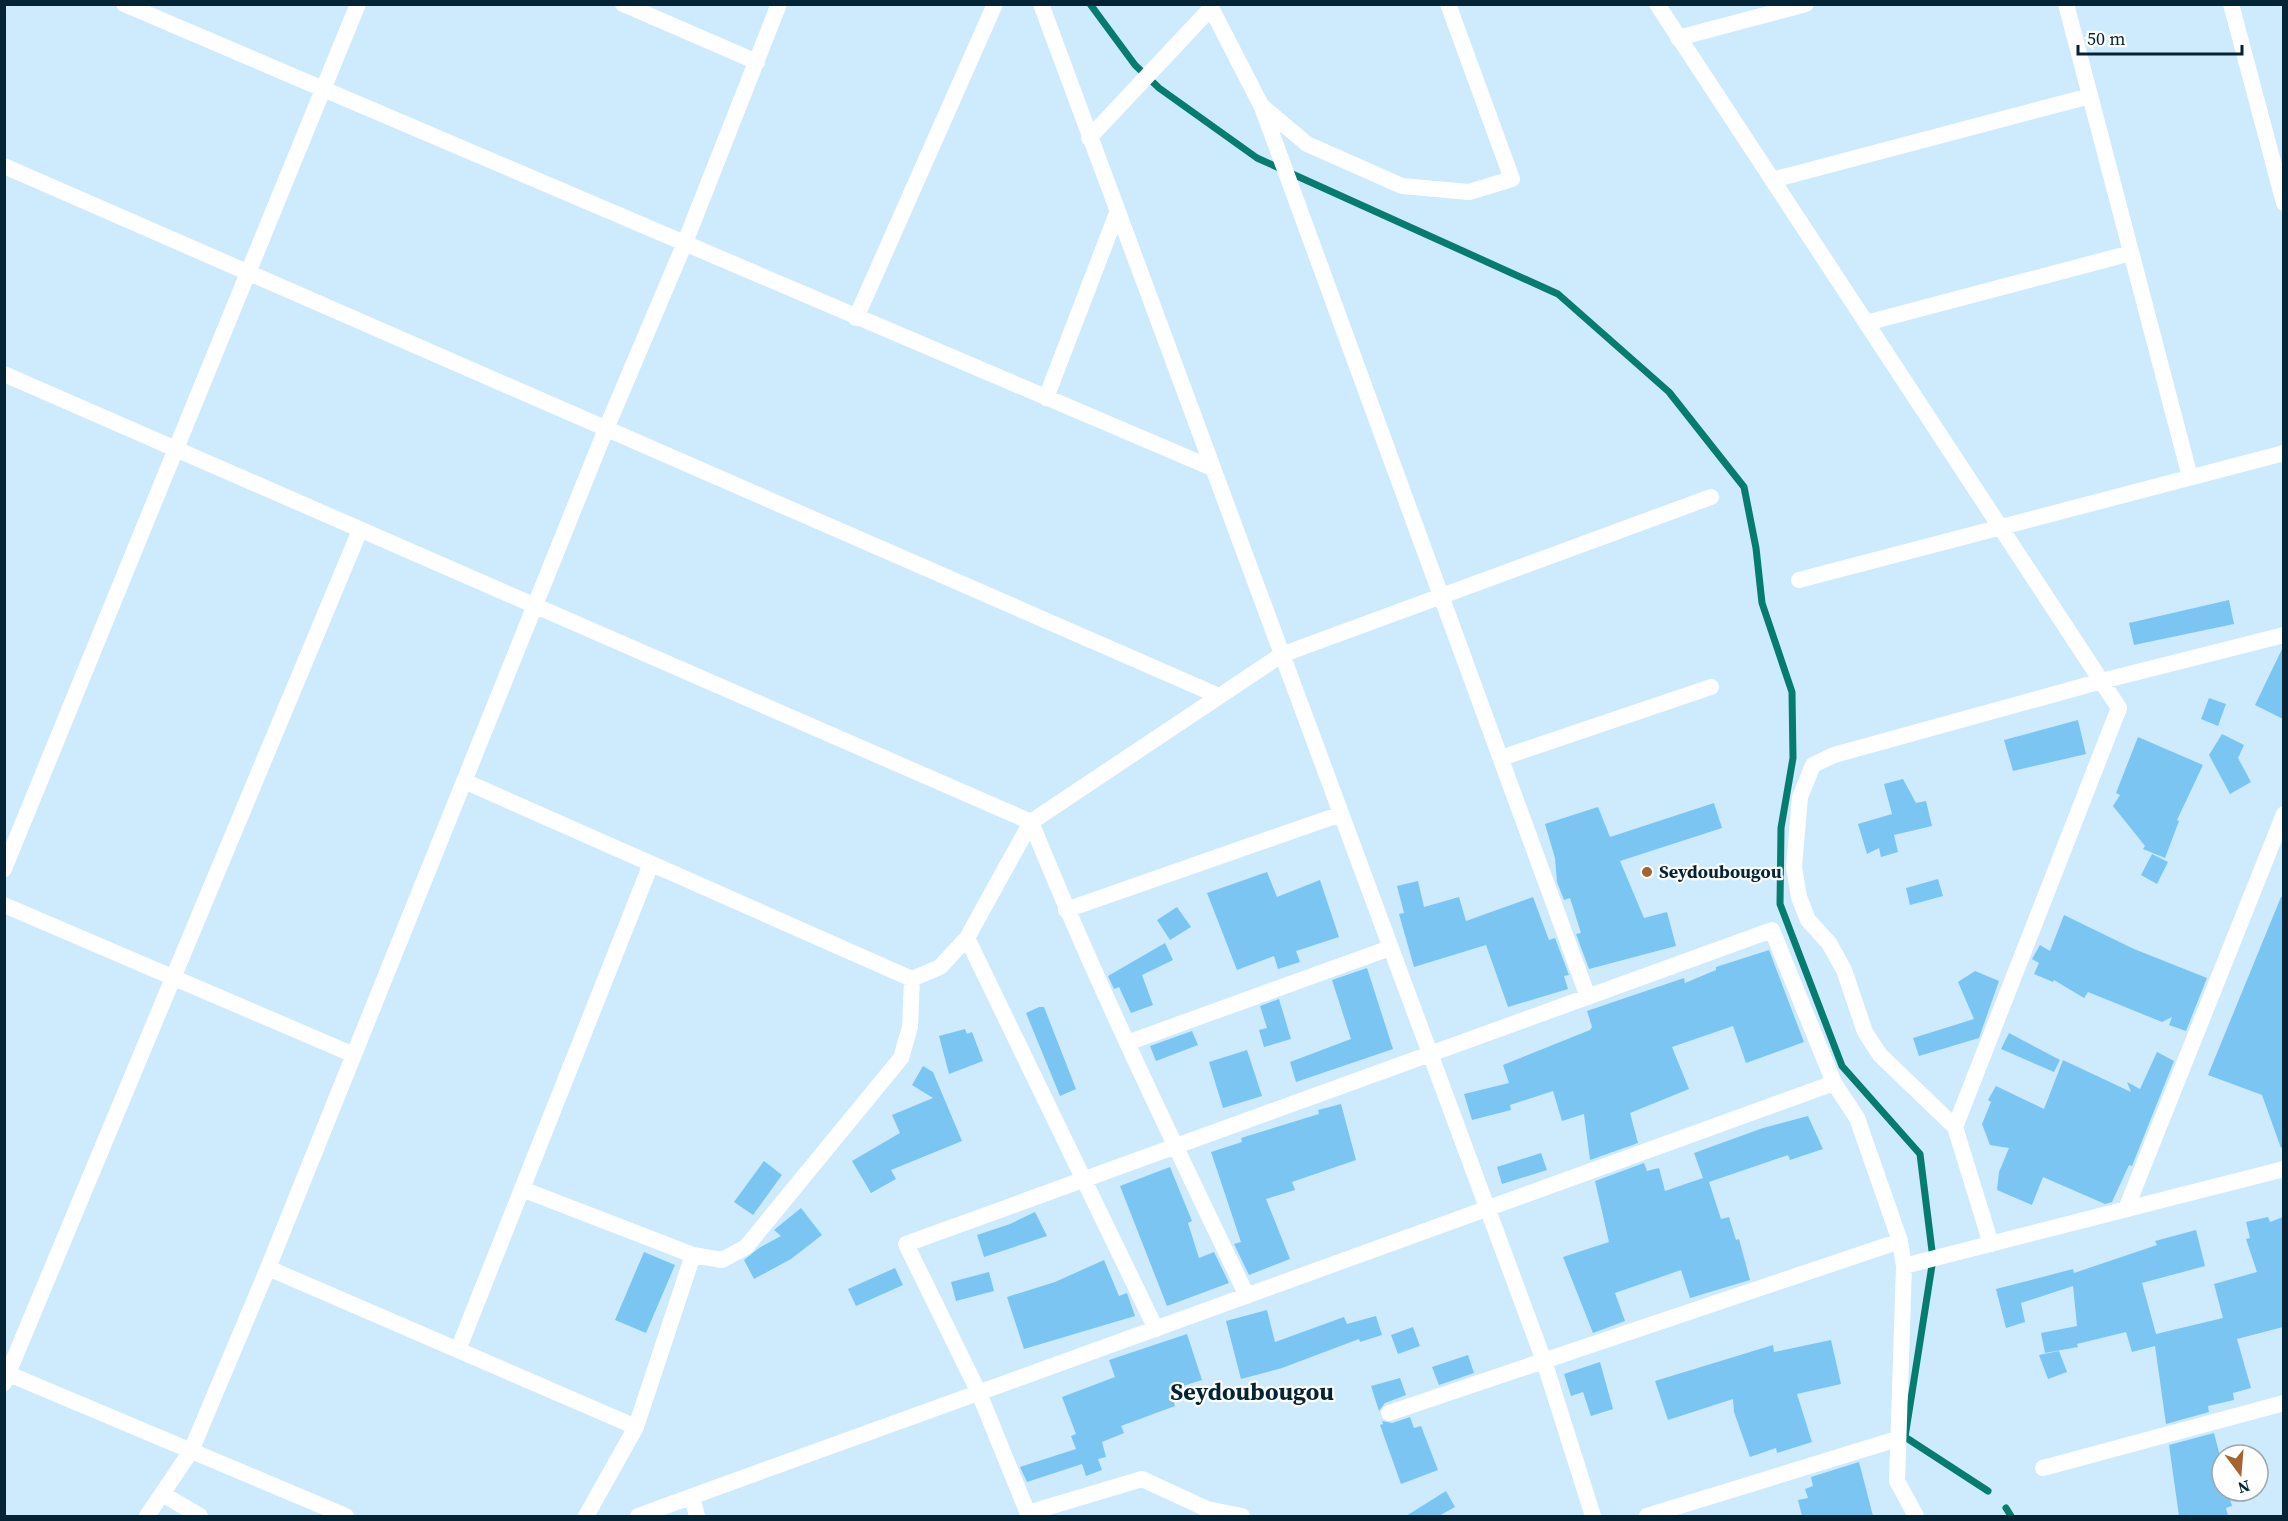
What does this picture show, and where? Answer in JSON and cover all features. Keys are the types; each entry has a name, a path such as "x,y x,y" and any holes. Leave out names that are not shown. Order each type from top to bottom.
{"street":[{"path":"124,4 684,245 1212,468"},
{"path":"4,869 358,4"},
{"path":"623,4 757,62"},
{"path":"147,1516 191,1451 268,1268 534,606 684,245 779,4"},
{"path":"856,318 995,4"},
{"path":"1041,4 1544,1361 1593,1516"},
{"path":"1262,107 1307,144 1402,186 1469,192 1512,179 1448,4"},
{"path":"1657,4 2119,708 1955,1126"},
{"path":"1678,38 1806,4"},
{"path":"2066,4 2190,477"},
{"path":"2231,4 2283,203"},
{"path":"1089,138 1155,69 1210,6 1262,107 1588,997"},
{"path":"1772,180 2090,96"},
{"path":"4,166 1219,696"},
{"path":"1046,398 1117,213"},
{"path":"1866,323 2131,253"},
{"path":"4,374 1031,822 1066,909 1127,1043 1247,1296"},
{"path":"1799,580 2283,453"},
{"path":"464,781 912,979 940,967 967,938 1031,822 1281,655 1711,497"},
{"path":"346,1516 6,1376 360,530"},
{"path":"1991,1244 1955,1126 1880,1055 1865,1032 1844,970 1829,943 1808,921 1799,897 1794,867 1800,797 1813,765 1834,754 2102,681 2283,635"},
{"path":"1500,758 1711,687"},
{"path":"1066,909 1341,814"},
{"path":"2126,1209 2283,814"},
{"path":"458,1350 651,864"},
{"path":"4,904 354,1055"},
{"path":"1242,1516 1207,1509 1142,1479 1028,1515 979,1393 906,1244 1772,930 1834,1083 1857,1118 1900,1241 1904,1266 1897,1481 1916,1516"},
{"path":"967,938 1156,1329"},
{"path":"1127,1043 1390,948"},
{"path":"522,1189 693,1255 722,1260 746,1247 901,1058 910,1027 912,979"},
{"path":"638,1516 1834,1083"},
{"path":"1904,1266 2283,1169"},
{"path":"1389,1413 1900,1241"},
{"path":"586,1516 636,1427 693,1255"},
{"path":"268,1268 636,1427"},
{"path":"2043,1467 2283,1403"},
{"path":"1647,1516 1897,1439"},
{"path":"164,1494 200,1516"},
{"path":"692,1497 697,1516"}],"building":[{"path":"2229,600 2234,624 2134,645 2129,623"},
{"path":"2283,647 2283,719 2255,705"},
{"path":"2209,698 2226,704 2218,726 2201,719"},
{"path":"2078,720 2086,754 2013,771 2004,740"},
{"path":"2222,734 2244,745 2238,758 2251,782 2230,794 2209,755"},
{"path":"2138,737 2203,765 2177,820 2179,821 2165,858 2143,849 2145,846 2113,806 2120,795 2116,793"},
{"path":"1903,779 1916,803 1926,801 1932,826 1894,835 1898,852 1881,857 1879,848 1867,854 1858,824 1892,814 1884,784"},
{"path":"1714,803 1722,828 1620,861 1644,918 1667,912 1676,946 1589,969 1576,934 1581,933 1570,898 1564,900 1557,882 1555,858 1545,824 1598,807 1610,837"},
{"path":"2152,854 2168,862 2157,884 2141,875"},
{"path":"1267,872 1277,897 1320,880 1339,937 1296,951 1300,962 1278,969 1274,956 1237,970 1207,893"},
{"path":"1938,879 1943,896 1910,905 1906,888"},
{"path":"1418,881 1424,907 1459,897 1466,921 1533,897 1549,940 1555,938 1569,975 1564,976 1568,989 1508,1007 1486,945 1414,967 1399,914 1404,913 1397,886"},
{"path":"2281,897 2283,897 2283,1147 2281,1148 2262,1095 2208,1075"},
{"path":"1177,907 1191,927 1170,940 1157,920"},
{"path":"2064,915 2134,949 2207,978 2186,1031 2169,1025 2172,1017 2162,1022 2088,992 2084,998 2054,980 2053,982 2034,974 2039,963 2032,959 2040,945 2050,951"},
{"path":"1165,943 1173,960 1142,975 1153,1005 1131,1013 1119,987 1114,989 1108,976"},
{"path":"1769,950 1804,1042 1746,1063 1733,1026 1672,1047 1689,1089 1630,1113 1638,1143 1590,1160 1584,1114 1562,1121 1553,1091 1510,1105 1511,1110 1472,1120 1464,1094 1509,1083 1503,1065 1590,1030 1592,1027 1587,1011 1684,978 1685,983 1716,970 1716,967"},
{"path":"1367,968 1393,1049 1296,1082 1290,1062 1351,1039 1332,980"},
{"path":"1975,971 1999,981 1979,1038 1919,1056 1913,1038 1974,1019 1958,982"},
{"path":"1279,999 1291,1039 1264,1047 1259,1030 1267,1028 1260,1006"},
{"path":"1044,1007 1076,1089 1060,1096 1026,1013"},
{"path":"965,1029 967,1034 972,1032 983,1061 949,1074 939,1036"},
{"path":"1192,1031 1198,1045 1156,1061 1150,1046"},
{"path":"2009,1033 2060,1060 2054,1072 2001,1049"},
{"path":"1247,1050 1262,1096 1223,1108 1209,1062"},
{"path":"2157,1052 2174,1061 2132,1166 2129,1165 2112,1202 2105,1204 2043,1177 2032,1205 1997,1190 1999,1172 2009,1148 1990,1145 1982,1124 1991,1102 1988,1100 1996,1086 2044,1109 2063,1060 2131,1092 2127,1082 2140,1089"},
{"path":"923,1066 933,1072 962,1141 891,1170 896,1179 871,1193 852,1161 900,1133 892,1115 933,1098 912,1085"},
{"path":"1341,1104 1356,1160 1292,1182 1295,1190 1266,1199 1290,1259 1249,1275 1234,1244 1241,1242 1211,1152 1242,1142 1241,1138 1319,1114 1318,1110"},
{"path":"1808,1116 1823,1149 1790,1160 1788,1155 1709,1182 1721,1219 1729,1217 1736,1240 1739,1239 1750,1280 1690,1298 1681,1270 1615,1293 1625,1321 1593,1333 1563,1257 1609,1242 1595,1181 1644,1163 1647,1171 1659,1168 1665,1191 1703,1178 1694,1153 1763,1128"},
{"path":"1541,1153 1547,1170 1502,1184 1497,1167"},
{"path":"764,1161 782,1175 753,1215 734,1202"},
{"path":"1170,1167 1192,1221 1188,1223 1199,1258 1214,1252 1229,1283 1167,1306 1120,1186"},
{"path":"801,1208 822,1235 791,1259 754,1279 744,1260 759,1248 781,1236 774,1230"},
{"path":"1035,1212 1047,1236 984,1257 977,1235 1010,1224"},
{"path":"2268,1217 2270,1222 2283,1217 2283,1327 2237,1339 2251,1388 2233,1393 2234,1400 2208,1406 2209,1412 2166,1424 2155,1346 2132,1352 2126,1332 2077,1344 2078,1347 2045,1353 2041,1333 2077,1326 2073,1286 2021,1303 2025,1322 2006,1328 1996,1289 2073,1269 2074,1273 2157,1245 2155,1241 2196,1230 2205,1266 2142,1283 2156,1334 2223,1318 2214,1284 2257,1272 2246,1239 2250,1238 2246,1222"},
{"path":"644,1252 675,1265 646,1333 615,1320"},
{"path":"1104,1260 1119,1296 1127,1293 1135,1316 1024,1349 1007,1297 1055,1282"},
{"path":"895,1268 903,1285 856,1306 848,1289"},
{"path":"989,1272 994,1291 956,1301 951,1282"},
{"path":"1267,1310 1275,1342 1344,1317 1347,1324 1376,1316 1382,1335 1360,1342 1359,1339 1282,1368 1241,1379 1226,1321"},
{"path":"1413,1327 1420,1346 1398,1354 1391,1335"},
{"path":"1187,1334 1202,1380 1170,1390 1175,1406 1121,1426 1124,1433 1102,1442 1106,1457 1098,1459 1102,1470 1086,1476 1082,1464 1027,1482 1020,1467 1076,1449 1071,1436 1076,1434 1062,1397 1115,1377 1109,1360"},
{"path":"1831,1340 1841,1384 1797,1394 1812,1442 1777,1453 1776,1448 1750,1457 1734,1412 1733,1399 1668,1420 1655,1381 1773,1345 1774,1352"},
{"path":"2059,1351 2067,1372 2048,1379 2039,1355"},
{"path":"1468,1355 1474,1373 1439,1385 1432,1367"},
{"path":"1600,1362 1613,1409 1591,1416 1583,1392 1571,1396 1564,1374"},
{"path":"1400,1378 1406,1395 1385,1403 1379,1411 1371,1386"},
{"path":"1410,1417 1414,1428 1421,1426 1438,1470 1401,1484 1380,1425 1383,1424 1382,1421 1392,1423"},
{"path":"2214,1433 2217,1443 2210,1443 2210,1503 2231,1503 2232,1506 2226,1508 2228,1516 2179,1516 2169,1445"},
{"path":"1859,1462 1873,1516 1802,1516 1798,1500 1808,1498 1805,1489 1813,1486 1811,1477"},
{"path":"1446,1491 1455,1507 1439,1516 1406,1516"}],"waterway":[{"path":"1090,4 1135,65 1159,88 1257,158 1558,294 1669,392 1744,487 1756,548 1762,603 1792,692 1793,758 1781,828 1780,904 1842,1066 1920,1154 1933,1259 1905,1437 1988,1491"},
{"path":"2006,1508 2011,1516"}],"place":[{"name":"Seydoubougou","path":"1647,872"}],"district":[{"name":"Seydoubougou","path":"1252,1392"}]}
